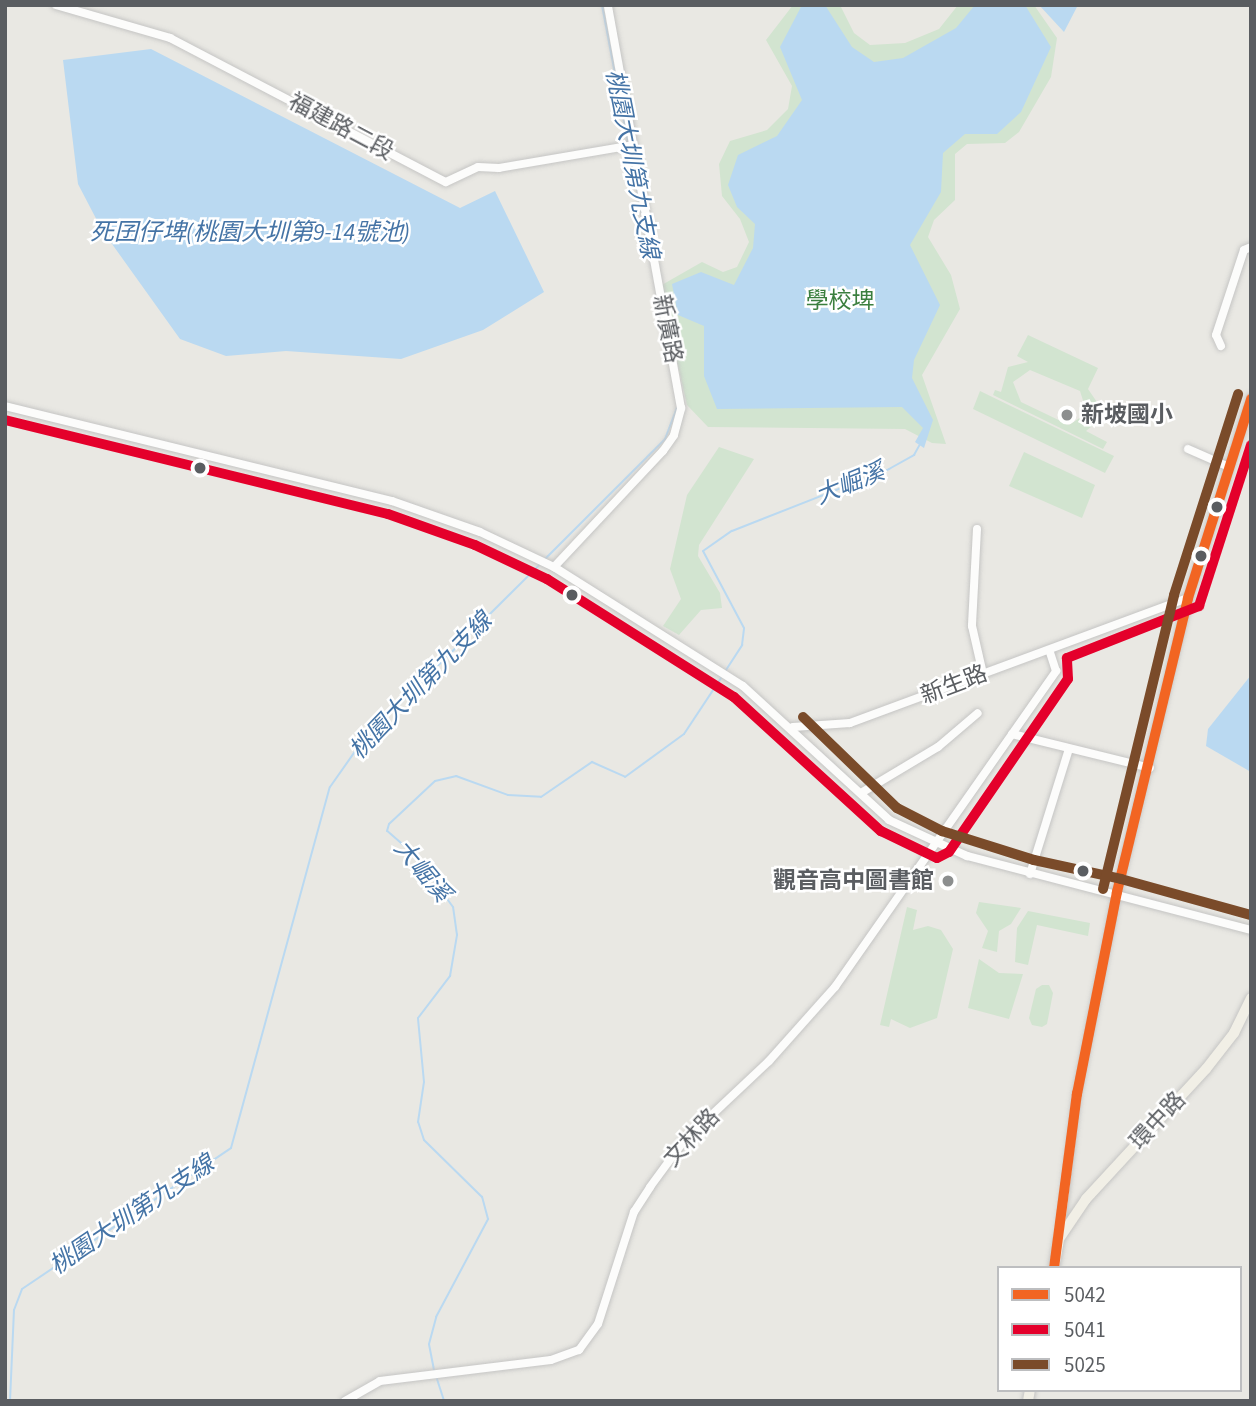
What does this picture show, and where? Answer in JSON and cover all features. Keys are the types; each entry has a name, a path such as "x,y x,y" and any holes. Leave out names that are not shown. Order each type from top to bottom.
{"main road":[{"name":"環中路","path":"1059,1239 1086,1199 1206,1069 1234,1033 1251,998"},
{"path":"1054,1266 1059,1239"}],"street":[{"name":"福建路二段","path":"56,5 170,38 446,182 478,167 514,165 633,145"},
{"name":"新廣路","path":"554,567 663,451 674,435 681,408 608,5"},
{"path":"1221,346 1216,335 1248,248"},
{"path":"1059,1239 1077,1094 1117,892 1150,768 1188,598 1227,466 1251,398"},
{"path":"5,406 431,512 554,567 724,673 793,727 889,820 937,844 1030,874 1117,892 1251,930"},
{"path":"1188,449 1227,466"},
{"path":"977,529 972,626 983,674"},
{"name":"新生路","path":"793,727 850,723 1188,598"},
{"name":"文林路","path":"345,1401 380,1381 431,1377 558,1359 579,1350 598,1324 634,1212 650,1187 683,1142 769,1061 835,987 1056,671 1049,650"},
{"path":"861,793 938,747 978,713"},
{"path":"1012,734 1150,768"},
{"path":"1030,874 1069,749"}],"green space":[{"name":"學校埤","path":"793,5 840,5 854,33 870,45 905,43 939,29 958,5 1034,5 1057,38 1051,77 1019,132 1005,143 967,144 955,154 955,200 934,220 928,237 951,275 960,309 922,375 946,444 932,443 905,429 708,427 687,405 660,286 702,262 723,272 737,267 749,242 740,219 722,196 719,164 730,141 767,130 788,109 792,86 766,40"},
{"path":"1028,335 1098,368 1088,389 1099,405 1097,422 1086,431 1107,442 1103,449 993,395 995,390 1001,392 1008,367 1028,362 1017,356","holes":["1030,370 1080,391 1087,413 1069,425 1021,402 1013,382"]},
{"path":"980,391 1114,456 1105,473 973,409"},
{"path":"719,447 754,459 699,545 698,556 720,593 722,608 701,610 679,635 663,626 681,599 670,569 687,495"},
{"path":"1024,452 1095,485 1082,518 1009,486"},
{"path":"979,902 1021,908 1011,924 999,931 997,952 982,948 988,931 976,913"},
{"path":"907,907 917,910 913,930 928,926 941,930 953,949 937,1018 910,1028 891,1019 889,1027 880,1025"},
{"path":"1028,911 1090,923 1088,936 1037,925 1028,965 1015,962 1017,928"},
{"path":"979,959 999,973 1023,974 1009,1019 968,1008"},
{"path":"1049,985 1053,993 1047,1024 1042,1027 1032,1025 1029,1018 1036,989"}],"water":[{"name":"學校埤","path":"802,5 825,5 852,47 874,62 903,58 956,28 975,5 1025,5 1051,47 1021,112 997,134 965,134 943,153 941,192 910,245 940,305 914,360 912,378 933,420 924,448 915,442 923,428 902,407 717,409 704,376 704,326 678,315 672,284 701,272 734,285 753,248 755,224 737,207 728,185 738,155 777,136 802,100 780,47"},
{"path":"1039,5 1078,5 1064,32"},
{"name":"死囝仔埤(桃園大圳第9-14號池)","path":"151,49 460,208 495,191 544,292 483,330 401,359 286,351 226,356 180,339 102,230 78,184 63,60"},
{"path":"1251,675 1251,772 1206,746 1208,729"}],"waterway":[{"name":"桃園大圳第九支線","path":"602,5 628,142"},
{"name":"桃園大圳第九支線","path":"629,147 642,214"},
{"name":"桃園大圳第九支線","path":"544,560 665,439 677,408"},
{"name":"大崛溪","path":"726,670 742,645 744,628 703,551 732,531 889,469 914,455 920,444"},
{"name":"桃園大圳第九支線","path":"10,1401 14,1310 22,1289 231,1148 330,787 363,740 540,564"},
{"name":"大崛溪","path":"434,1370 429,1344 436,1317 488,1219 482,1197 424,1140 418,1122 424,1082 418,1018 450,976 457,935 453,907 416,856 387,831 389,824 435,781 456,776 508,795 541,797 592,762 625,777 684,734 721,678"},
{"name":"大崛溪","path":"436,1376 444,1401"}],"transit line":[{"name":"5025","path":"1103,889 1174,595 1238,394"},
{"name":"5042","path":"1054,1266 1077,1094 1117,892 1188,598 1251,399"},
{"name":"5041","path":"5,420 388,514 475,545 547,579 734,697 881,831 937,858 949,852 1068,679 1067,658 1199,606 1251,445"},
{"name":"5025","path":"803,717 897,808 942,831 1034,860 1121,879 1251,915"}],"place":[{"name":"新坡國小","path":"1067,415"},
{"name":"觀音高中圖書館","path":"948,881"}]}
